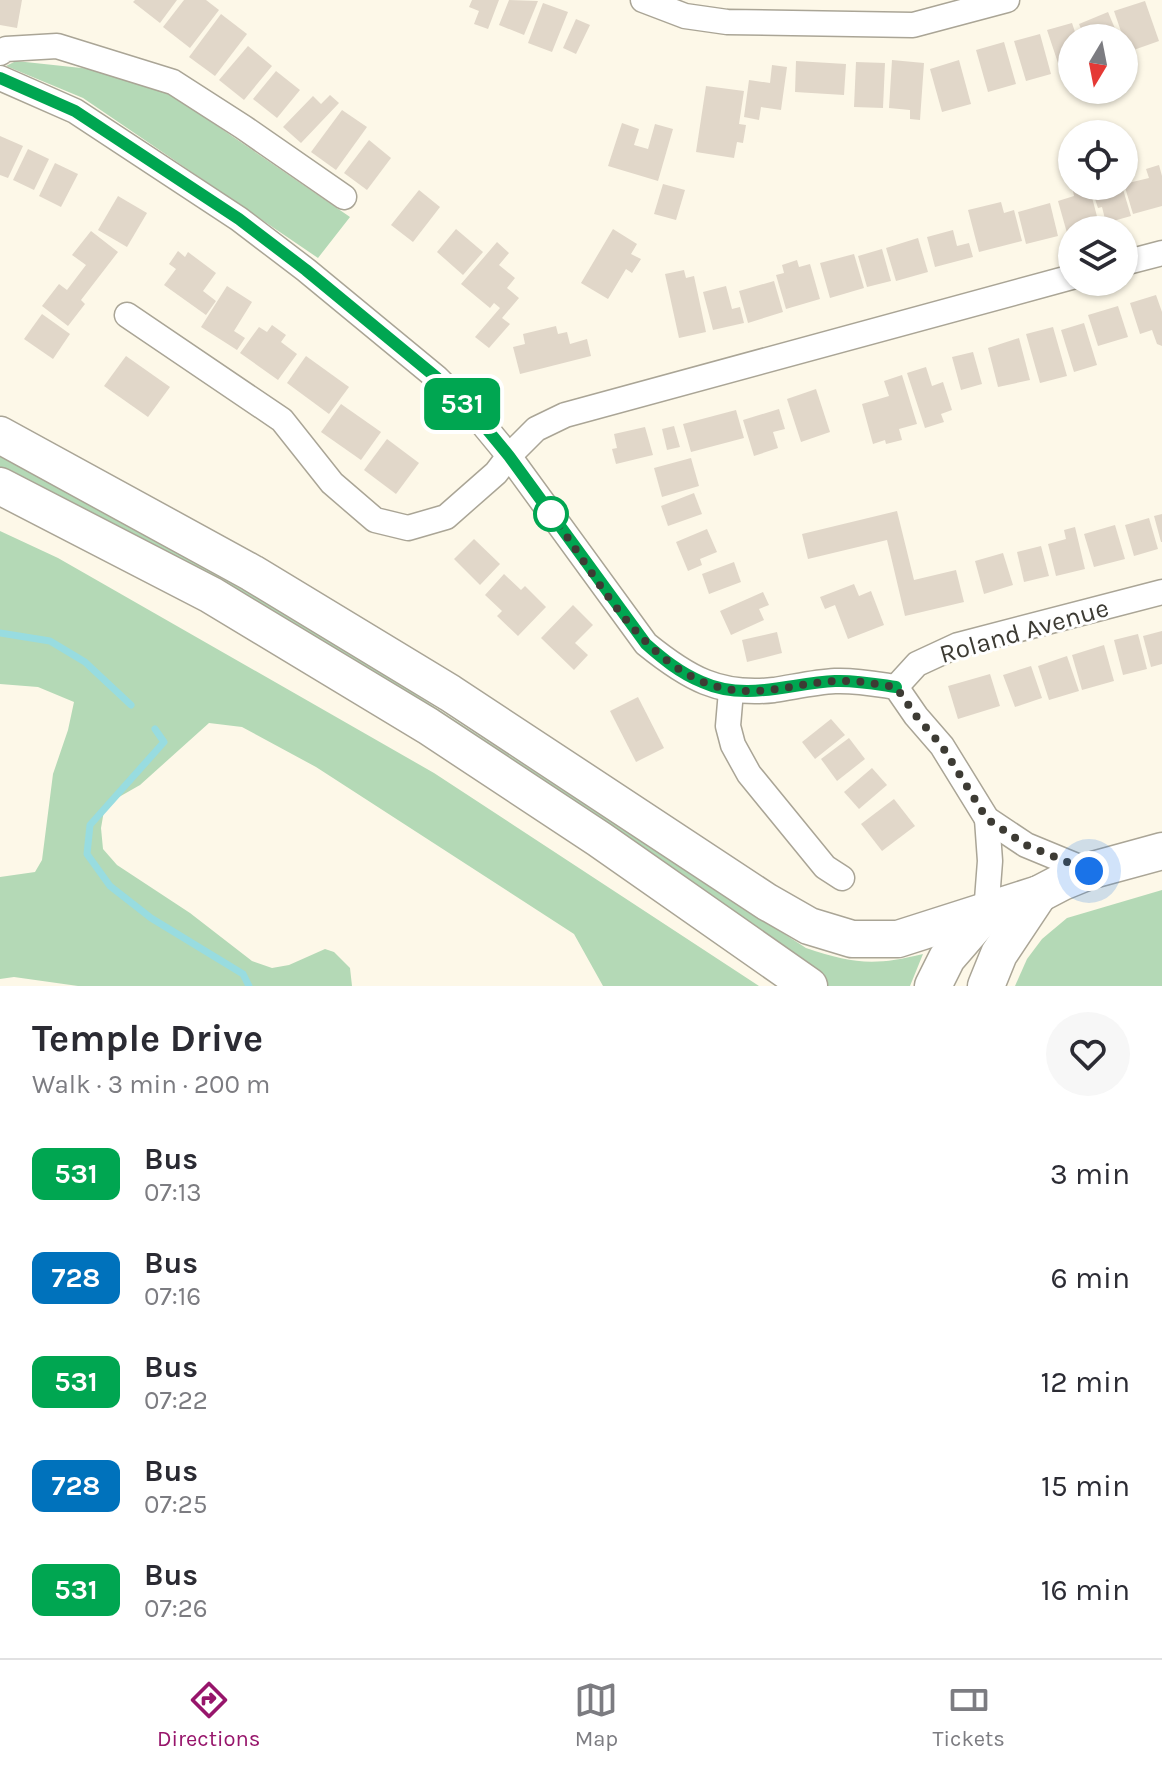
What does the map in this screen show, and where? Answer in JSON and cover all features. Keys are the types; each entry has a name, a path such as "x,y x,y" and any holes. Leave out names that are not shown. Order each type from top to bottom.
{"highway":[{"path":"0,435 252,573 450,693 767,902 809,926 852,939 898,939 986,913 1039,894 1089,871 1162,851"},
{"path":"0,486 211,595 428,726 599,839 809,986"},
{"path":"986,986 999,954 1039,894"},
{"path":"933,986 947,958 986,913"},
{"path":"986,913 986,986"}],"street":[{"path":"643,0 689,8 727,22 913,25 1007,0"},
{"path":"0,53 6,49 57,46 173,82 344,197"},
{"path":"0,78 75,111 239,219 437,378 481,422 509,456 646,644 675,668 703,683 731,691 771,690 834,681 896,687 942,746 987,819 1026,845 1089,871"},
{"path":"1138,259 1162,253"},
{"path":"127,315 282,420 332,483 375,520 408,528 446,517 496,473 536,429 565,415 1058,281"},
{"name":"Roland Avenue","path":"896,687 917,664 958,645 1162,592"},
{"path":"731,691 728,726 733,745 749,774 825,867 842,878"},
{"path":"986,913 990,861 987,819"}],"green space":[{"path":"16,61 100,70 172,95 350,217 318,258 83,98 6,66"},
{"path":"0,449 230,574 806,948 864,962 923,954 910,986 828,986 796,961 0,473"},
{"path":"0,531 58,558 434,773 759,986 603,986 574,934 316,767 242,727 209,723 140,785 105,805 101,828 103,849 117,865 190,913 252,961 272,968 289,965 325,949 334,952 350,968 352,986 78,986 14,977 0,979 0,877 35,872 42,860 53,774 74,702 38,687 0,684"},
{"path":"1162,890 1162,986 1015,986 1027,959 1042,939 1067,918"}],"building":[{"path":"0,0 22,0 17,28 0,25"},
{"path":"177,0 160,23 133,2"},
{"path":"184,0 206,0 219,10 190,48 163,27"},
{"path":"472,0 499,0 488,29 474,24 479,11 469,7"},
{"path":"509,0 538,1 524,35 499,25"},
{"path":"1145,1 1159,41 1138,48 1138,24 1118,24 1114,11"},
{"path":"543,3 568,12 552,52 528,43"},
{"path":"1108,12 1113,24 1079,24"},
{"path":"221,14 247,34 215,76 189,57"},
{"path":"576,19 590,25 576,54 563,48"},
{"path":"1058,27 1058,63 1047,30"},
{"path":"1040,34 1051,74 1026,81 1014,41"},
{"path":"1004,42 1016,84 988,92 976,50"},
{"path":"248,46 272,66 244,100 219,80"},
{"path":"892,60 924,63 920,120 910,119 910,110 889,108"},
{"path":"959,60 971,104 942,112 930,69"},
{"path":"796,61 846,64 844,95 795,92"},
{"path":"856,62 885,63 883,108 854,107"},
{"path":"772,65 787,67 781,110 761,107 759,120 744,117 749,80 770,83"},
{"path":"276,71 300,90 277,118 253,99"},
{"path":"706,86 744,91 739,124 746,125 743,143 737,142 734,158 696,152"},
{"path":"330,95 339,103 301,143 283,127 313,96 321,104"},
{"path":"342,110 367,127 336,170 311,152"},
{"path":"622,123 639,129 634,145 648,149 655,124 673,129 658,181 608,166"},
{"path":"0,136 23,146 8,178 0,175"},
{"path":"369,140 391,158 367,190 344,173"},
{"path":"28,149 49,159 34,190 13,180"},
{"path":"55,163 78,174 61,207 39,196"},
{"path":"1159,165 1162,206 1133,214 1129,200 1138,200 1138,181 1149,178 1146,169"},
{"path":"663,184 685,190 676,220 654,214"},
{"path":"419,190 440,207 413,242 391,225"},
{"path":"118,196 147,213 127,247 98,230"},
{"path":"1093,200 1097,216 1062,216 1058,201"},
{"path":"1095,200 1126,200 1131,216 1104,216 1102,207 1098,208"},
{"path":"1001,202 1004,213 1014,210 1022,241 979,252 968,210"},
{"path":"1050,203 1058,236 1026,244 1018,212"},
{"path":"456,229 483,252 463,275 437,252"},
{"path":"613,229 637,244 631,254 641,259 632,273 626,269 608,299 581,283"},
{"path":"953,230 957,246 969,243 973,257 935,267 927,237"},
{"path":"91,231 118,252 81,300 85,304 68,326 42,306 59,284 67,290 86,265 72,255"},
{"path":"918,238 928,272 896,281 886,248"},
{"path":"497,242 509,253 499,265 515,278 507,288 519,298 502,318 510,324 489,348 475,337 500,308 494,303 490,308 461,284"},
{"path":"882,249 891,281 867,287 858,256"},
{"path":"178,251 185,257 188,252 216,273 203,291 216,301 206,315 164,285 176,269 169,264"},
{"path":"854,254 864,288 830,298 820,263"},
{"path":"797,260 799,267 810,264 820,299 786,309 776,275 784,273 782,265"},
{"path":"684,270 686,278 694,276 706,332 679,338 665,274"},
{"path":"774,281 783,312 748,323 739,291"},
{"path":"227,286 252,302 234,331 245,338 237,350 201,327"},
{"path":"726,286 732,309 740,307 744,323 713,330 703,292"},
{"path":"1156,295 1162,312 1162,346 1157,344 1152,330 1140,334 1130,303"},
{"path":"1118,306 1128,337 1098,346 1088,315"},
{"path":"42,314 70,334 53,359 24,339"},
{"path":"1084,323 1097,365 1074,372 1061,330"},
{"path":"272,325 286,335 281,342 297,354 278,380 240,353 259,327 267,332"},
{"path":"556,326 558,334 567,332 570,344 587,339 591,356 520,374 513,347 525,344 523,334"},
{"path":"1053,327 1067,376 1040,383 1026,334"},
{"path":"1019,338 1030,380 998,387 988,348"},
{"path":"973,352 982,384 961,390 952,357"},
{"path":"126,356 170,387 148,417 104,386"},
{"path":"306,356 349,387 329,414 287,383"},
{"path":"926,367 932,386 943,382 952,410 941,414 944,422 925,428 907,373"},
{"path":"902,375 917,424 899,429 902,440 873,444 862,404 889,396 884,381"},
{"path":"816,389 830,432 801,442 787,399"},
{"path":"341,404 381,432 361,460 321,432"},
{"path":"779,409 785,429 773,432 778,448 754,456 743,420"},
{"path":"736,410 744,438 691,452 683,424"},
{"path":"674,426 680,447 667,450 662,429"},
{"path":"645,427 653,455 616,464 612,449 617,448 614,434"},
{"path":"387,439 419,463 396,494 364,470"},
{"path":"691,458 699,486 662,497 654,468"},
{"path":"694,493 702,514 668,526 661,506"},
{"path":"897,511 914,580 956,570 964,602 905,616 887,540 808,559 802,534"},
{"path":"1162,514 1162,542 1161,542 1154,516"},
{"path":"1149,518 1158,549 1134,556 1125,525"},
{"path":"1115,525 1125,559 1094,567 1084,534"},
{"path":"1075,527 1085,569 1056,576 1048,544 1066,539 1064,530"},
{"path":"707,529 717,552 700,559 702,565 688,571 676,542"},
{"path":"474,539 500,564 480,585 454,559"},
{"path":"1041,546 1049,576 1024,582 1017,552"},
{"path":"1003,553 1013,585 984,594 975,561"},
{"path":"734,562 741,582 709,594 702,574"},
{"path":"504,574 521,590 525,586 546,607 518,636 497,616 502,611 485,595"},
{"path":"854,584 859,596 871,591 884,625 848,639 835,605 825,609 820,597"},
{"path":"763,592 769,605 759,609 764,620 731,635 720,611"},
{"path":"573,605 593,625 575,643 588,655 574,670 541,638"},
{"path":"1162,631 1162,664 1151,667 1143,636"},
{"path":"777,632 782,653 747,662 742,640"},
{"path":"1138,634 1147,669 1123,675 1114,640"},
{"path":"1104,645 1114,681 1082,690 1072,655"},
{"path":"1067,656 1079,691 1049,700 1038,666"},
{"path":"1031,666 1042,698 1015,707 1003,675"},
{"path":"990,674 1000,706 958,719 948,686"},
{"path":"638,697 664,748 636,762 610,711"},
{"path":"831,719 845,735 815,759 802,742"},
{"path":"849,738 865,759 837,781 821,759"},
{"path":"872,768 887,785 859,809 844,792"},
{"path":"894,799 915,826 882,851 861,824"}],"waterway":[{"path":"0,633 50,641 85,662 131,705"},
{"path":"155,729 164,742 90,825 87,854 110,886 151,918 243,974 249,986"}],"bus line":[{"name":"531","path":"0,78 75,111 239,219 437,378 481,422 509,456 646,644 675,668 703,683 731,691 771,690 834,681 896,687"}],"route":[{"path":"551,514 646,644 675,668 703,683 731,691 771,690 834,681 896,687 942,746 987,819 1026,845 1089,871"}]}
